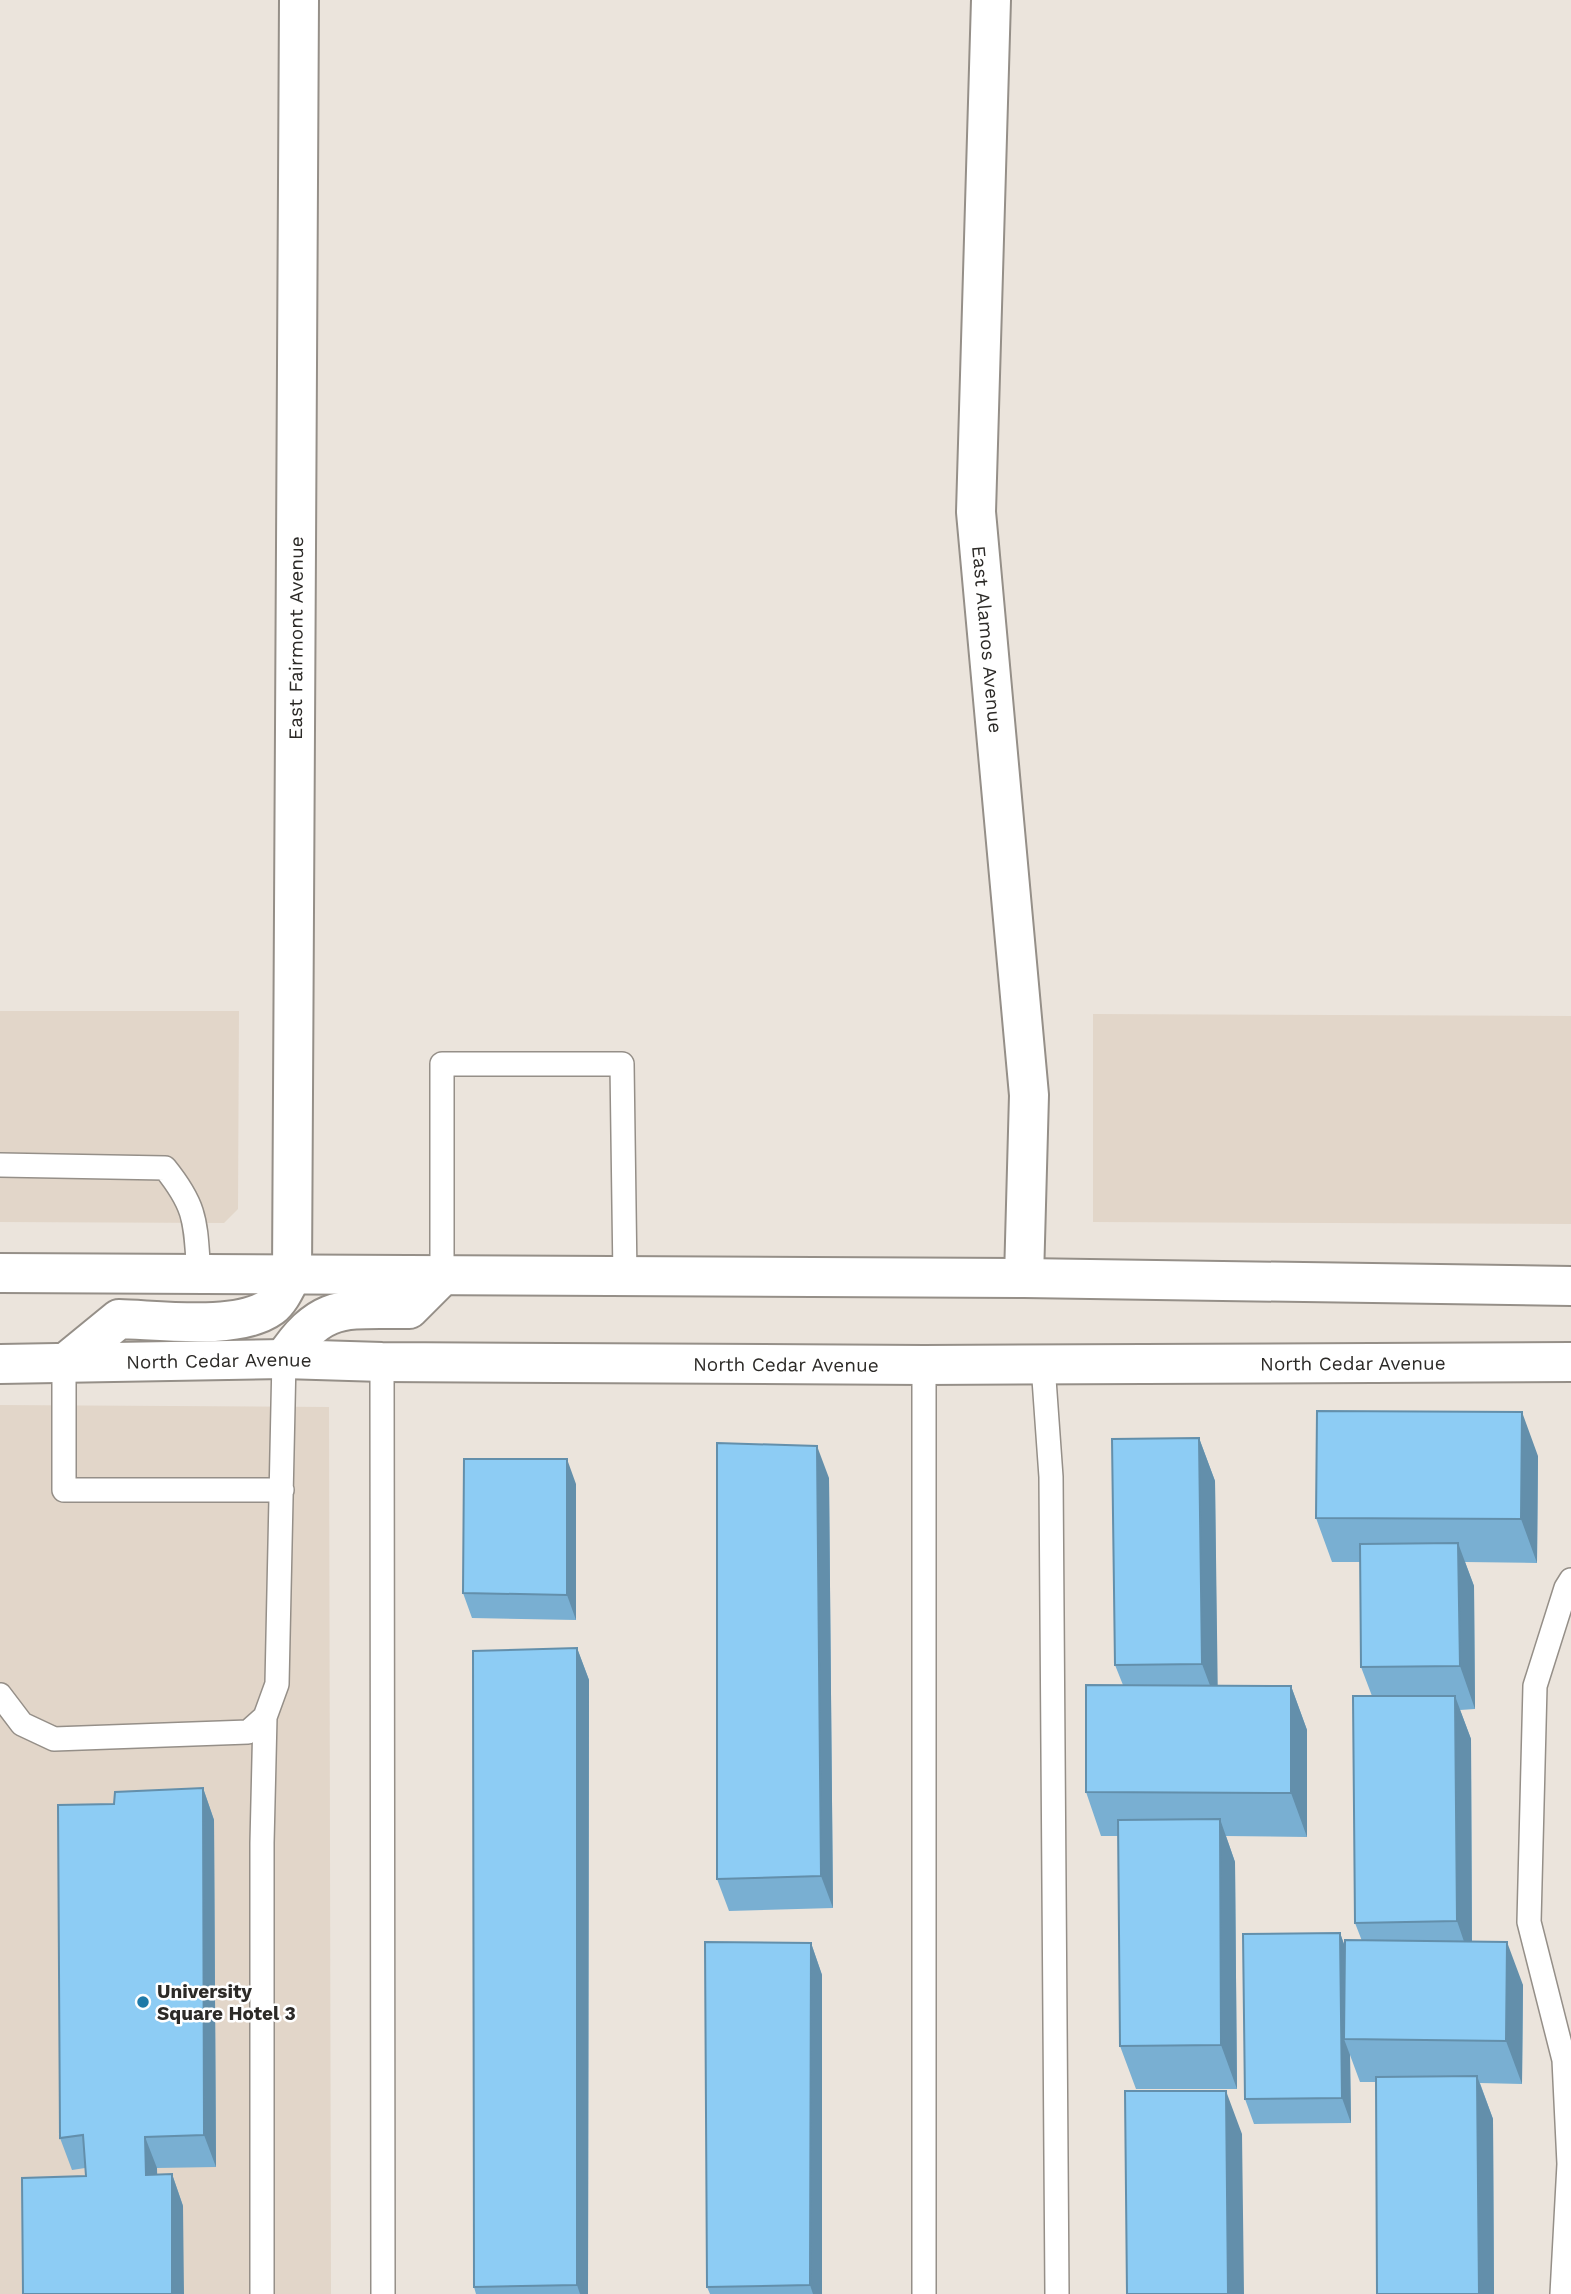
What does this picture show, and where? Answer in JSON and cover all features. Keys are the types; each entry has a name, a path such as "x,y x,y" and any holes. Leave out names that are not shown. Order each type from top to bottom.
{"main road":[{"name":"East Fairmont Avenue","path":"292,1275 299,0"},
{"name":"East Alamos Avenue","path":"991,0 975,512 1029,1095 1024,1278"},
{"path":"0,1273 1024,1278 1571,1286"},
{"path":"0,1294 136,1273"},
{"path":"64,1364 120,1319 203,1321 256,1315 271,1306 292,1275"},
{"path":"284,1359 301,1333 317,1319 341,1310 409,1309 442,1276"},
{"name":"North Cedar Avenue","path":"0,1364 284,1359 924,1365 1571,1362"}],"lane":[{"path":"442,1276 442,1065 622,1065 625,1277"},
{"path":"0,1166 165,1168 187,1195 196,1225 199,1275"},
{"path":"262,2294 262,1843 265,1717 277,1684 284,1359"},
{"path":"382,1362 383,2294"},
{"path":"64,1364 64,1490 282,1490"},
{"path":"924,1365 924,2294"},
{"path":"1043,1365 1051,1477 1057,2294"},
{"path":"1562,2294 1569,2164 1564,2060 1530,1922 1530,1908 1535,1686 1566,1588 1571,1580"},
{"path":"0,1695 22,1724 54,1738 248,1732 265,1717"}],"shaded area":[{"path":"0,1011 239,1011 238,1209 224,1223 0,1222"},
{"path":"1093,1014 1571,1016 1571,1224 1093,1222"},
{"path":"0,1405 329,1407 331,2294 0,2294"}],"building":[{"path":"1317,1411 1522,1412 1521,1519 1316,1518"},
{"path":"1199,1438 1202,1664 1115,1665 1112,1439"},
{"path":"717,1443 817,1446 821,1876 717,1879"},
{"path":"464,1459 567,1459 567,1595 463,1593"},
{"path":"1458,1543 1460,1666 1361,1667 1360,1544"},
{"path":"577,1648 577,2285 474,2287 473,1651"},
{"path":"1086,1685 1291,1686 1291,1793 1086,1792"},
{"path":"1353,1696 1455,1696 1457,1921 1355,1923"},
{"name":"University Square Hotel 3","path":"203,1788 204,2135 145,2137 146,2175 172,2174 172,2294 23,2294 22,2178 86,2176 83,2135 60,2138 58,1805 114,1804 115,1792"},
{"path":"1220,1819 1221,2045 1120,2046 1118,1820"},
{"path":"1340,1933 1342,2098 1245,2099 1243,1934"},
{"path":"1345,1940 1507,1942 1506,2041 1344,2039"},
{"path":"705,1942 811,1943 810,2285 707,2287"},
{"path":"1477,2076 1479,2294 1377,2294 1376,2077"},
{"path":"1125,2091 1226,2091 1228,2294 1127,2294"}],"place":[{"name":"University Square Hotel 3","path":"143,2002"}]}
